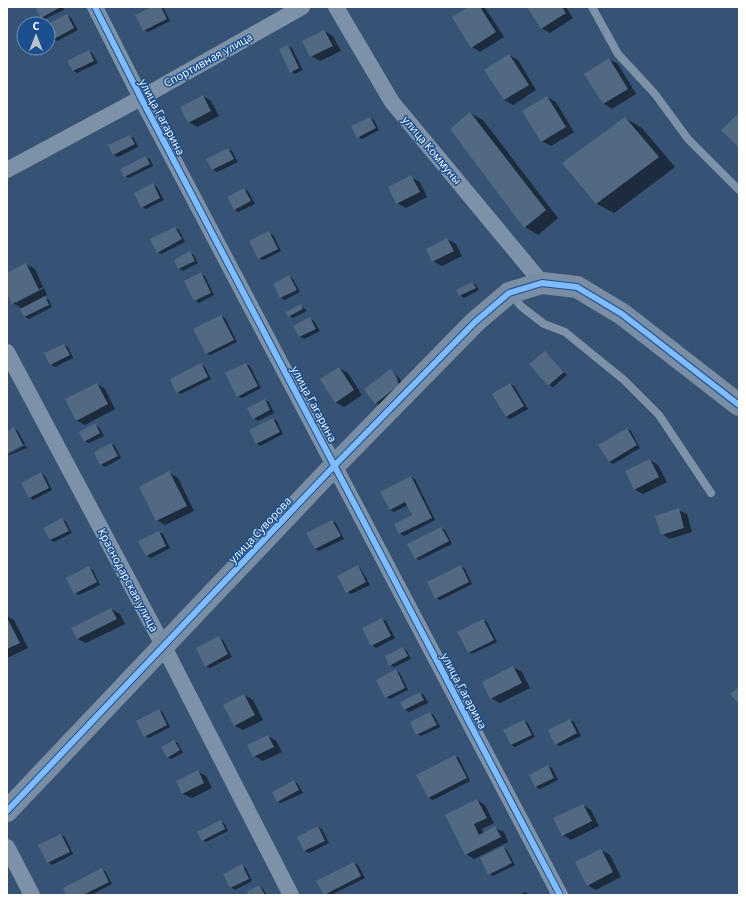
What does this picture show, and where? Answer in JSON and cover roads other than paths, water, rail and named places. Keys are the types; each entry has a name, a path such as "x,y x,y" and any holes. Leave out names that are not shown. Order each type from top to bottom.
{"street":[{"name":"улица Гагарина","path":"95,7 141,98 560,895"},
{"name":"Спортивная улица","path":"7,170 141,98 302,7"},
{"name":"улица Коммуны","path":"336,7 392,102 542,283"},
{"name":"улица Суворова","path":"7,812 335,465 475,322 509,293 542,283"},
{"path":"542,283 577,287 622,314 739,405"},
{"name":"Краснодарская улица","path":"7,352 164,647 291,895"},
{"path":"7,847 32,895"}],"lane":[{"path":"592,7 618,54 655,94 688,139 739,190"},
{"path":"509,293 522,307 544,324 565,332 624,380 659,415 711,492"}]}
